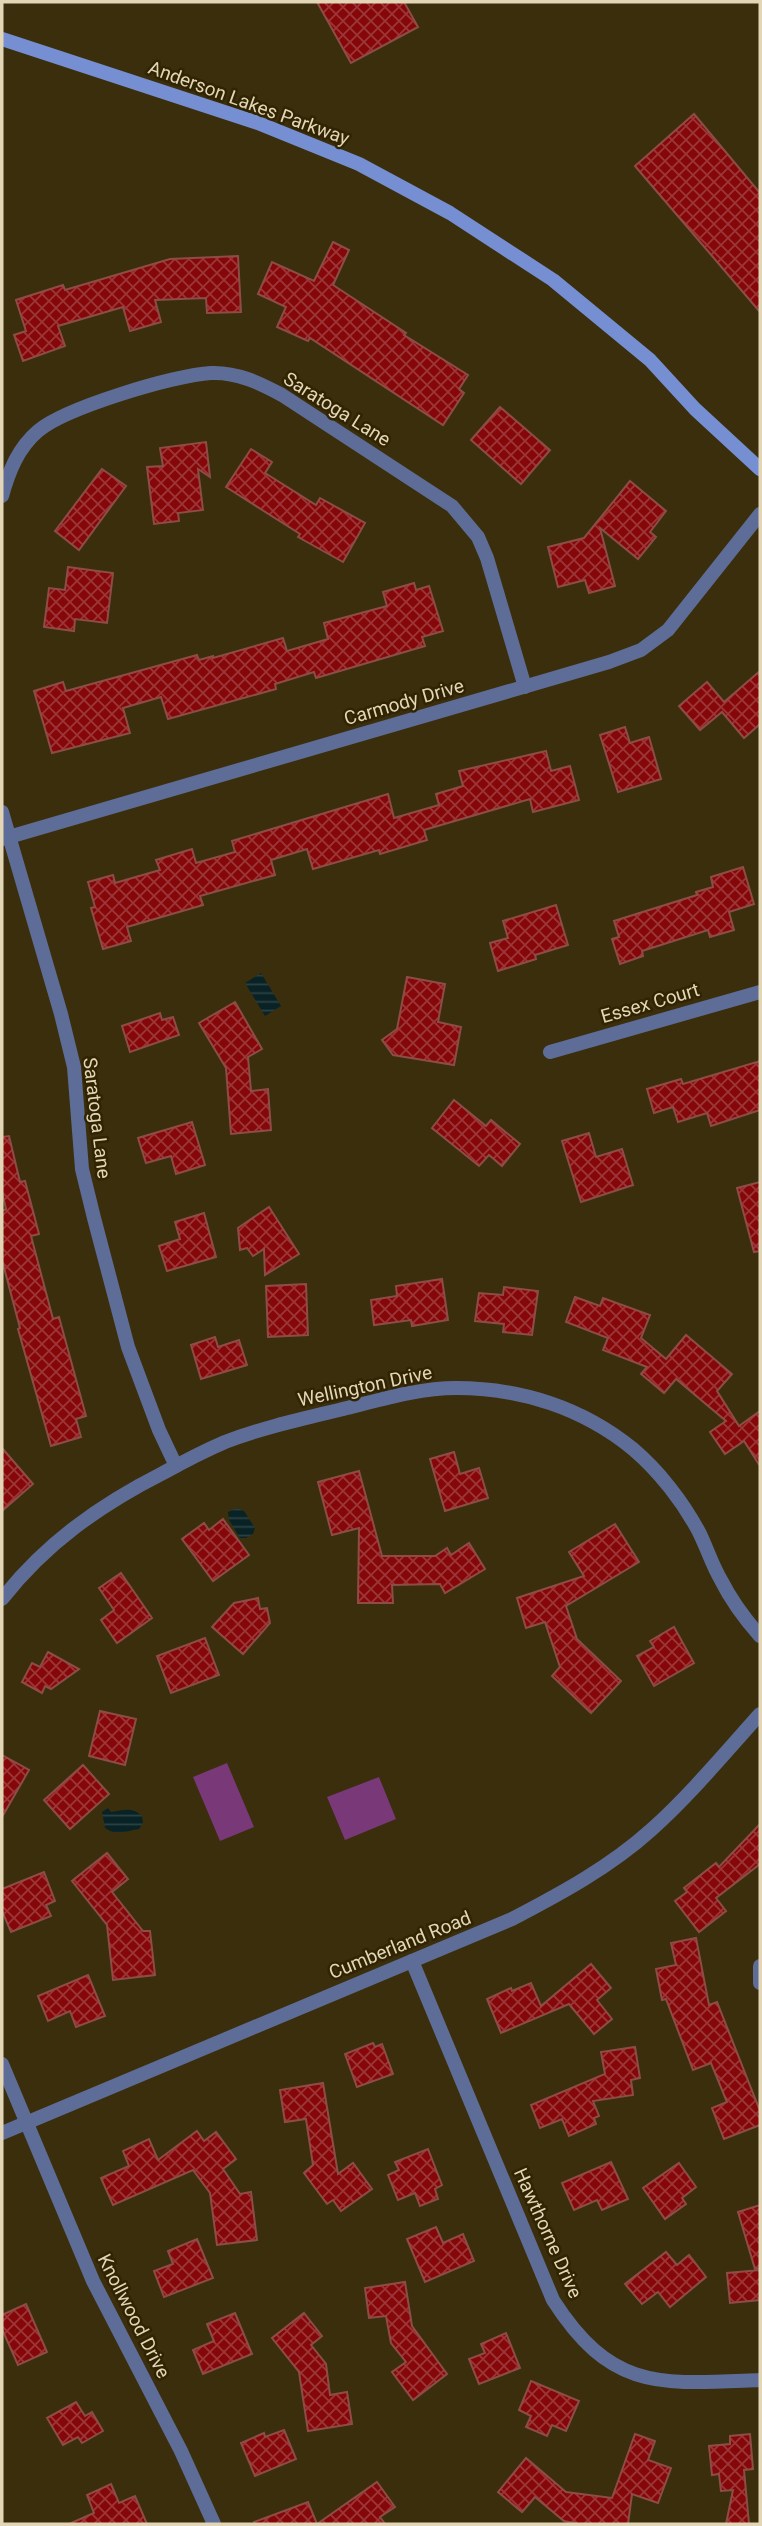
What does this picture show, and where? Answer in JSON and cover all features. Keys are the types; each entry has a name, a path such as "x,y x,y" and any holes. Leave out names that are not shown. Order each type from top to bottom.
{"street":[{"name":"Anderson Lakes Parkway","path":"2,39 258,123 359,164 450,213 553,280 585,306 650,360 695,409 760,470"},
{"name":"Saratoga Lane","path":"2,496 9,470 26,444 52,420 71,411 182,377 211,373 235,375 260,384 282,395 452,506 464,518 478,537 487,558 525,687"},
{"name":"Carmody Drive","path":"5,838 525,687 641,650 668,630 760,514"},
{"name":"Saratoga Lane","path":"2,812 5,838 39,939 71,1056 82,1169 119,1314 142,1389 176,1466"},
{"name":"Essex Court","path":"550,1052 760,992"},
{"name":"Wellington Drive","path":"2,1599 43,1552 73,1527 111,1501 224,1443 282,1424 406,1394 455,1388 504,1392 550,1402 594,1421 634,1450 670,1488 698,1530 721,1580 747,1622 760,1636"},
{"name":"Cumberland Road","path":"2,2133 512,1920 559,1895 607,1864 649,1832 690,1792 760,1714"},
{"name":"Hawthorne Drive","path":"412,1961 553,2300 572,2330 598,2355 630,2373 661,2381 760,2380"},
{"path":"760,1966 760,1983"},
{"path":"2,2064 26,2122"},
{"name":"Knollwood Drive","path":"26,2122 93,2281 181,2451 214,2524"}],"shaded area":[{"path":"227,1763 254,1827 220,1841 193,1777"},
{"path":"379,1777 396,1819 345,1840 327,1797"}],"water":[{"path":"261,973 281,1006 265,1016 245,983"},
{"path":"237,1508 244,1511 255,1528 253,1534 246,1538 240,1538 229,1520 228,1512"},
{"path":"108,1808 111,1812 135,1811 142,1816 143,1823 139,1829 113,1832 105,1828 102,1812"}],"building":[{"path":"317,2 404,2 418,27 351,63"},
{"path":"694,114 760,193 760,312 635,166"},
{"path":"333,242 349,250 333,285 406,333 404,335 468,375 459,389 464,393 443,425 310,338 308,341 277,327 286,307 258,294 272,262 314,281"},
{"path":"238,256 241,312 207,313 206,298 155,300 161,322 130,331 123,307 58,326 65,346 23,361 14,335 26,331 16,300 63,285 65,290 170,259"},
{"path":"500,407 550,450 521,484 471,440"},
{"path":"206,442 210,477 198,469 203,510 178,513 179,521 154,524 147,467 163,466 160,448"},
{"path":"251,449 272,462 265,473 316,505 320,498 365,523 343,562 298,537 300,534 226,487"},
{"path":"102,469 126,486 79,550 55,531"},
{"path":"630,481 666,511 650,532 656,537 638,559 600,528 615,586 589,593 585,580 558,587 548,547 584,538"},
{"path":"68,567 113,573 107,623 75,619 74,631 44,627 49,588 65,590"},
{"path":"414,583 416,590 429,586 443,631 422,637 425,646 316,678 314,672 275,684 276,689 168,719 161,697 123,708 130,733 52,753 34,691 63,682 66,691 197,655 199,660 213,658 283,638 287,651 328,639 324,623 387,606 383,592"},
{"path":"760,671 760,724 744,738 722,712 700,730 679,706 707,682 724,702"},
{"path":"625,727 630,743 649,737 661,779 618,792 600,735"},
{"path":"546,751 551,771 570,766 579,800 533,812 530,799 424,830 427,840 380,854 379,850 313,869 307,849 271,860 275,875 200,896 203,905 127,927 131,941 103,949 91,908 95,907 88,882 113,875 115,883 160,870 156,860 192,849 196,863 235,852 232,841 388,794 394,818 439,805 436,794 463,786 459,771"},
{"path":"743,867 754,904 729,912 734,930 710,937 708,930 642,951 643,956 620,964 612,939 619,937 614,921 697,895 696,892 713,887 711,877"},
{"path":"556,905 568,945 535,955 536,959 498,971 490,943 508,938 503,921"},
{"path":"407,977 445,984 438,1022 461,1027 454,1065 393,1055 382,1040 397,1029"},
{"path":"235,1002 262,1049 248,1057 251,1091 268,1089 271,1130 231,1134 226,1068 199,1023"},
{"path":"160,1013 162,1020 173,1017 179,1035 130,1052 122,1026"},
{"path":"760,1061 760,1110 711,1126 707,1113 678,1122 673,1107 654,1113 647,1089 681,1079 683,1084"},
{"path":"454,1100 486,1126 491,1120 520,1144 502,1166 489,1155 479,1166 432,1128"},
{"path":"192,1122 205,1165 176,1174 171,1156 146,1163 138,1138"},
{"path":"589,1133 596,1157 622,1149 633,1185 581,1202 562,1141"},
{"path":"9,1136 20,1182 25,1181 39,1234 31,1236 53,1319 59,1317 86,1416 76,1419 81,1437 51,1446 18,1329 20,1328 2,1260 2,1211 6,1209 2,1192 2,1137"},
{"path":"760,1182 760,1251 754,1252 737,1188"},
{"path":"269,1207 299,1254 265,1275 264,1249 253,1256 247,1248 240,1250 238,1228"},
{"path":"204,1213 216,1257 167,1271 159,1246 180,1239 175,1222"},
{"path":"442,1279 448,1320 412,1326 411,1320 374,1325 371,1300 397,1296 396,1286"},
{"path":"306,1284 308,1335 268,1337 266,1286"},
{"path":"504,1287 538,1291 532,1335 503,1332 504,1324 475,1321 479,1293 503,1295"},
{"path":"575,1297 600,1306 603,1298 650,1315 641,1338 666,1359 686,1335 732,1374 717,1391 739,1426 760,1411 760,1466 744,1441 725,1454 710,1432 726,1421 676,1379 664,1393 641,1374 647,1367 603,1350 608,1338 566,1322"},
{"path":"215,1337 218,1347 239,1340 247,1365 201,1379 191,1345"},
{"path":"2,1448 33,1484 2,1511"},
{"path":"454,1452 460,1474 479,1468 488,1498 445,1511 430,1459"},
{"path":"359,1471 382,1556 435,1556 447,1548 451,1555 469,1543 485,1569 445,1593 440,1584 392,1585 393,1603 358,1603 359,1528 332,1535 318,1482"},
{"path":"223,1519 249,1555 213,1581 182,1539 204,1523 209,1530"},
{"path":"615,1524 639,1562 566,1606 577,1639 621,1681 591,1713 552,1676 560,1667 545,1622 526,1628 517,1598 584,1576 569,1552"},
{"path":"121,1573 152,1618 117,1643 101,1620 114,1610 99,1588"},
{"path":"258,1598 260,1609 267,1608 270,1623 243,1654 212,1627 234,1603"},
{"path":"674,1627 694,1663 654,1686 637,1656 654,1647 650,1641"},
{"path":"205,1638 219,1675 171,1693 157,1656"},
{"path":"48,1652 79,1669 51,1689 45,1686 42,1693 22,1682 32,1663 40,1667"},
{"path":"100,1711 136,1719 125,1765 89,1756"},
{"path":"2,1755 29,1770 2,1817"},
{"path":"83,1765 109,1794 70,1829 44,1800"},
{"path":"760,1824 760,1864 716,1898 726,1911 699,1932 675,1901 687,1892 684,1888 716,1863 719,1867"},
{"path":"107,1853 128,1879 112,1892 143,1931 150,1931 155,1975 113,1980 107,1925 72,1881"},
{"path":"44,1872 55,1901 46,1905 51,1916 11,1932 2,1911 2,1889"},
{"path":"696,1938 709,2005 717,2002 760,2111 760,2125 724,2139 712,2108 727,2102 711,2063 693,2070 666,1999 662,2000 656,1969 676,1965 671,1943"},
{"path":"591,1964 611,1988 597,2000 612,2019 594,2034 569,2004 501,2033 487,1999 511,1988 512,1991 531,1983 541,2006"},
{"path":"88,1975 105,2016 76,2027 70,2011 48,2021 38,1996"},
{"path":"373,2043 375,2047 382,2044 393,2074 357,2087 345,2054"},
{"path":"635,2047 640,2078 631,2080 633,2095 593,2101 599,2116 594,2118 596,2124 569,2136 562,2119 540,2128 531,2105 605,2074 601,2052"},
{"path":"323,2083 338,2174 353,2163 372,2189 341,2211 333,2200 327,2204 304,2173 313,2165 306,2119 285,2122 280,2090"},
{"path":"197,2131 204,2141 216,2132 236,2159 223,2169 240,2194 251,2192 257,2240 217,2245 210,2193 193,2170 113,2205 101,2178 129,2166 123,2151 149,2139 158,2160"},
{"path":"428,2149 442,2185 435,2189 438,2199 420,2206 415,2193 398,2200 388,2175 399,2170 395,2162"},
{"path":"611,2162 628,2199 602,2210 597,2200 574,2210 562,2183"},
{"path":"679,2163 696,2187 682,2198 686,2204 665,2219 643,2188"},
{"path":"760,2205 760,2268 755,2269 738,2212"},
{"path":"436,2227 443,2243 463,2234 474,2261 425,2282 407,2239"},
{"path":"197,2239 213,2278 164,2297 154,2271 173,2264 168,2251"},
{"path":"666,2252 677,2265 689,2255 706,2277 670,2307 658,2292 642,2304 625,2284"},
{"path":"760,2270 760,2300 730,2303 727,2273"},
{"path":"405,2282 412,2326 447,2374 413,2400 392,2372 406,2362 391,2343 386,2316 369,2318 365,2288"},
{"path":"26,2304 47,2352 18,2365 2,2329 2,2315"},
{"path":"235,2313 252,2354 203,2374 193,2350 214,2341 207,2324"},
{"path":"304,2313 322,2336 311,2345 326,2364 330,2395 347,2392 352,2424 308,2431 299,2372 272,2338"},
{"path":"506,2333 520,2368 479,2384 469,2359 485,2353 481,2344"},
{"path":"531,2381 579,2401 566,2431 552,2425 547,2436 526,2427 531,2416 519,2410"},
{"path":"76,2402 85,2416 92,2412 103,2431 82,2443 78,2437 63,2445 47,2418"},
{"path":"284,2430 296,2459 255,2476 241,2443 264,2433 265,2437"},
{"path":"635,2434 655,2441 648,2460 671,2468 658,2503 632,2494 628,2524 578,2524 564,2521 535,2497 522,2512 498,2492 526,2458 566,2492 612,2498"},
{"path":"750,2434 753,2469 744,2470 749,2524 726,2524 733,2490 721,2491 719,2474 712,2475 709,2446 730,2444 730,2436"},
{"path":"377,2482 395,2507 380,2517 385,2524 317,2524"},
{"path":"111,2484 119,2503 135,2496 147,2524 69,2524 94,2513 87,2495"},
{"path":"308,2502 317,2524 255,2524 254,2522"}]}
